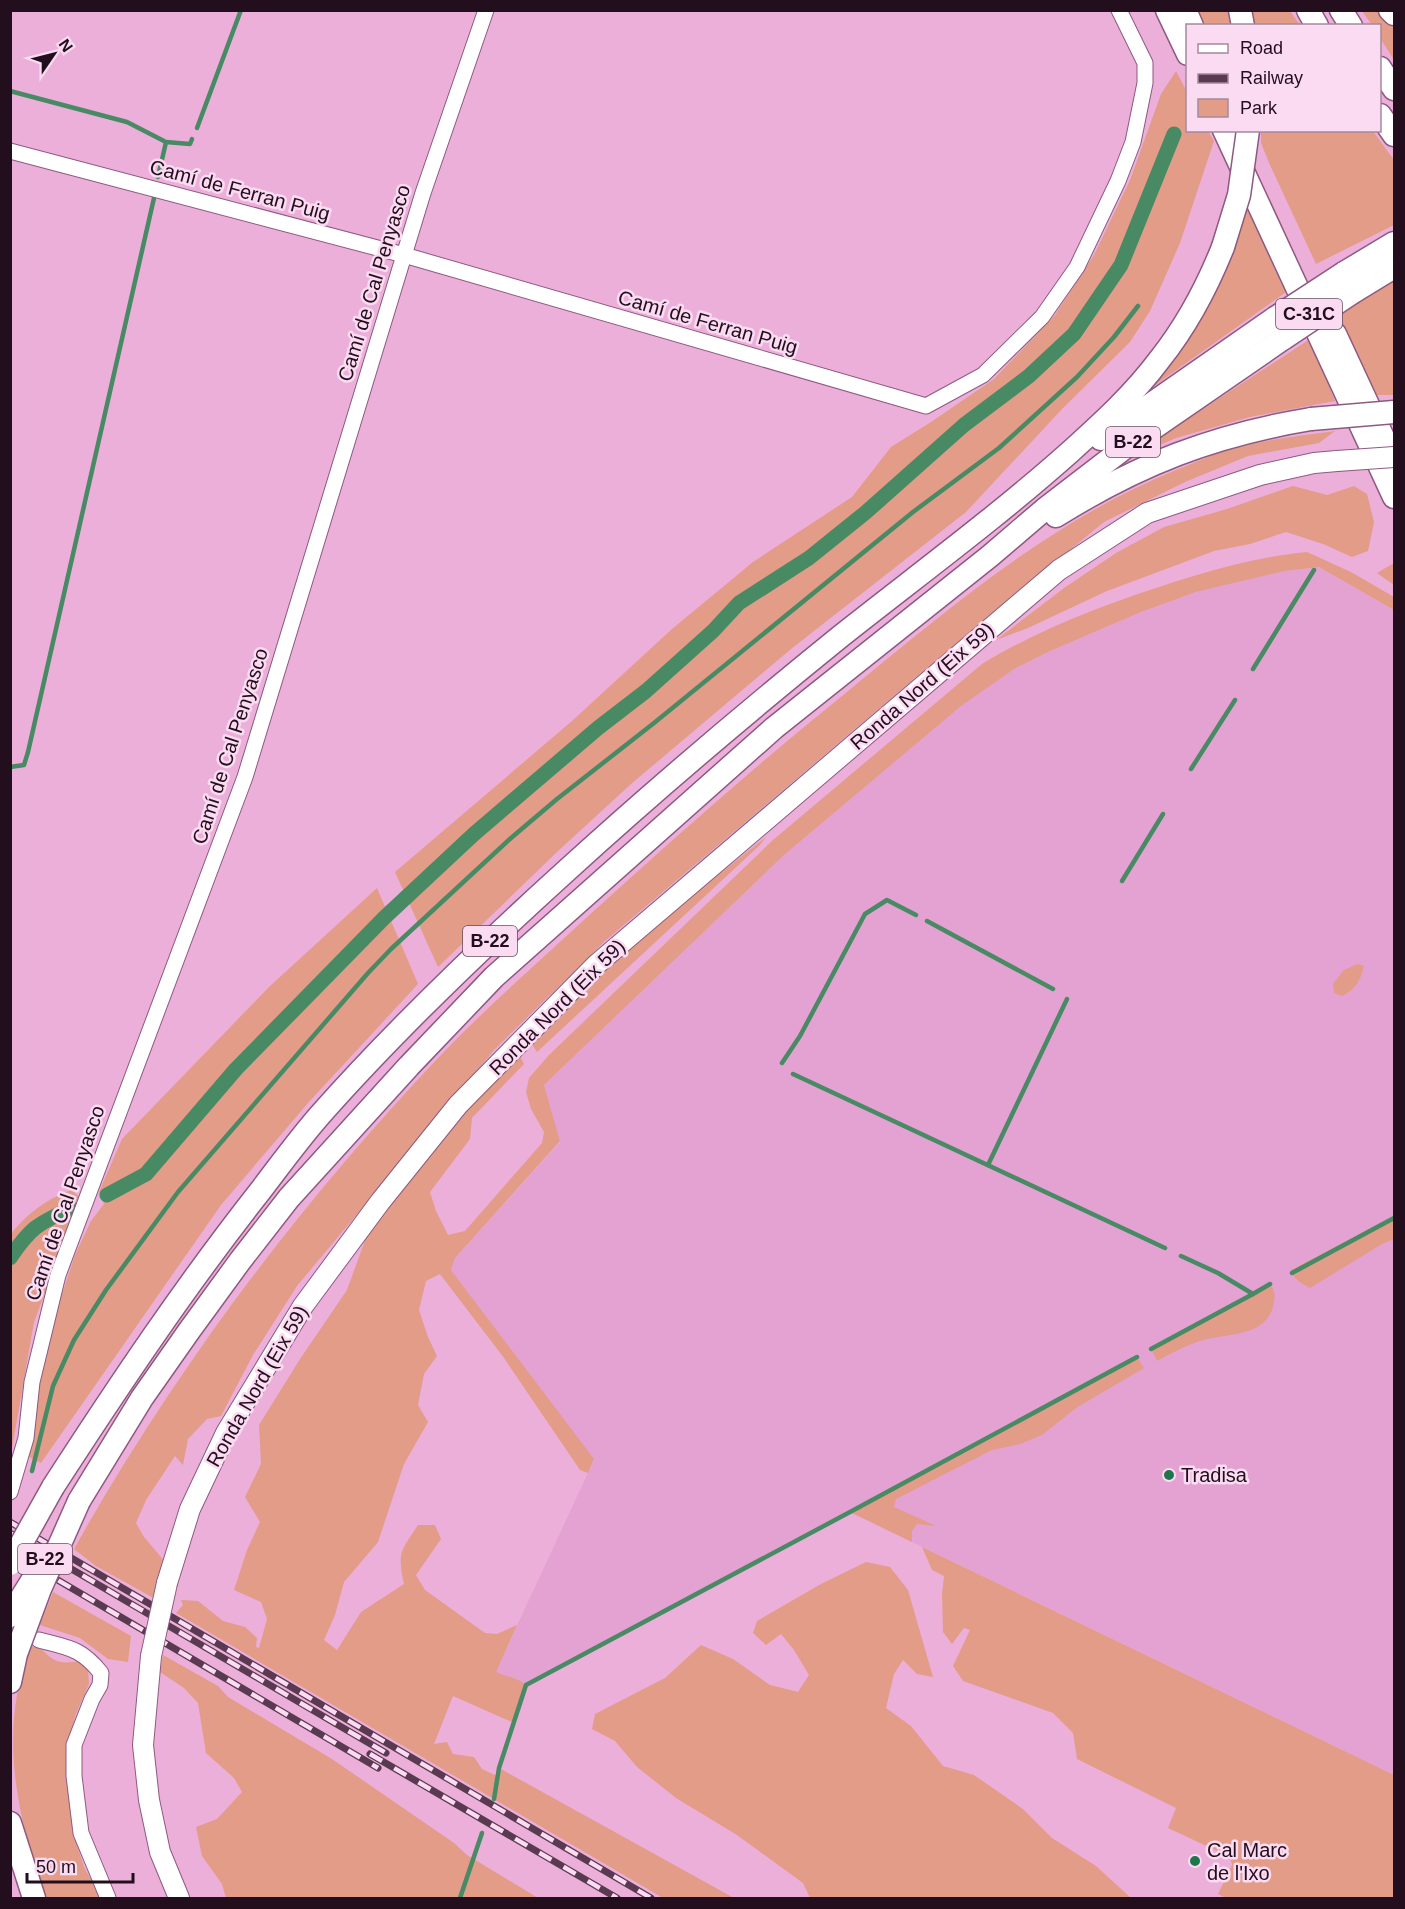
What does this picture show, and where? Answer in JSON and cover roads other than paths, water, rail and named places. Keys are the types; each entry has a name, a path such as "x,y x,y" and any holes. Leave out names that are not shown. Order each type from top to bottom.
{"highway":[{"path":"1167,10 1186,50"},
{"path":"1185,10 1191,24"},
{"path":"1308,10 1316,24"},
{"path":"1341,10 1350,24"},
{"path":"1390,10 1395,14"},
{"path":"1381,69 1395,89"},
{"path":"1381,116 1395,135"},
{"name":"C-31C","path":"1225,132 1395,497"},
{"name":"C-31C","path":"1241,132 1395,459"},
{"path":"1028,489 1103,422 1159,361 1176,338 1201,295 1223,247 1239,195 1248,132"},
{"name":"B-22","path":"10,1564 53,1487 144,1347 218,1244 318,1117 465,965 564,873 766,697 1028,489 1349,282 1395,243"},
{"name":"B-22","path":"1349,282 1395,267"},
{"name":"B-22","path":"10,1616 142,1398 240,1261 289,1198 451,1021 494,978 737,760 1045,509 1279,328"},
{"path":"990,556 1084,498 1150,464 1192,448 1271,426 1311,419 1395,412"},
{"path":"10,1683 16,1654 40,1589 79,1502"},
{"path":"10,1823 34,1899"}],"main road":[{"name":"Ronda Nord (Eix 59)","path":"178,1899 160,1852 148,1800 143,1745 151,1656 167,1584 190,1509 226,1433 303,1306 380,1202 458,1105 597,964 1059,570 1147,513 1260,475 1314,463 1395,459"}],"street":[{"name":"Camí de Cal Penyasco","path":"10,1492 26,1438 32,1382 58,1275 245,777 404,255 486,10"},
{"name":"Camí de Ferran Puig","path":"10,151 404,255 926,406 983,375 1042,317 1077,267 1118,181 1133,142 1145,83 1145,63 1119,10"},
{"path":"39,1640 77,1651 90,1659 101,1673 100,1685 74,1745 74,1776 81,1833 108,1899"}],"waterway":[{"path":"197,128 241,10"},
{"path":"10,91 127,122 164,141"},
{"path":"107,1195 146,1174 236,1069 384,918 474,834 598,728 646,691 713,631 739,603 809,558 865,513 964,425 1029,376 1074,334 1121,265 1174,134"},
{"path":"158,177 166,142 190,144 192,139"},
{"path":"10,767 24,765 28,752 154,198"},
{"path":"32,1471 53,1386 74,1340 106,1290 178,1192 368,973 511,838 557,799 913,512 999,448 1077,377 1114,337 1138,306"},
{"path":"1253,669 1314,570"},
{"path":"1191,769 1235,700"},
{"path":"1122,881 1163,814"},
{"path":"782,1063 800,1036 865,914 887,900 916,915"},
{"path":"927,921 1053,989"},
{"path":"988,1165 1067,999"},
{"path":"793,1074 1165,1248"},
{"path":"10,1258 36,1227 71,1208"},
{"path":"1292,1273 1394,1218"},
{"path":"1181,1256 1218,1273 1253,1294 1270,1284"},
{"path":"1151,1349 1253,1294"},
{"path":"494,1799 499,1768 526,1685 1137,1357"},
{"path":"460,1898 482,1833"}],"railway":[{"path":"10,1522 651,1898"},
{"path":"10,1533 386,1753"},
{"path":"10,1552 378,1768"},
{"path":"370,1754 617,1898"}],"place":[{"name":"Tradisa","path":"1169,1475"},
{"name":"Cal Marc de l'Ixo","path":"1195,1861"}]}
